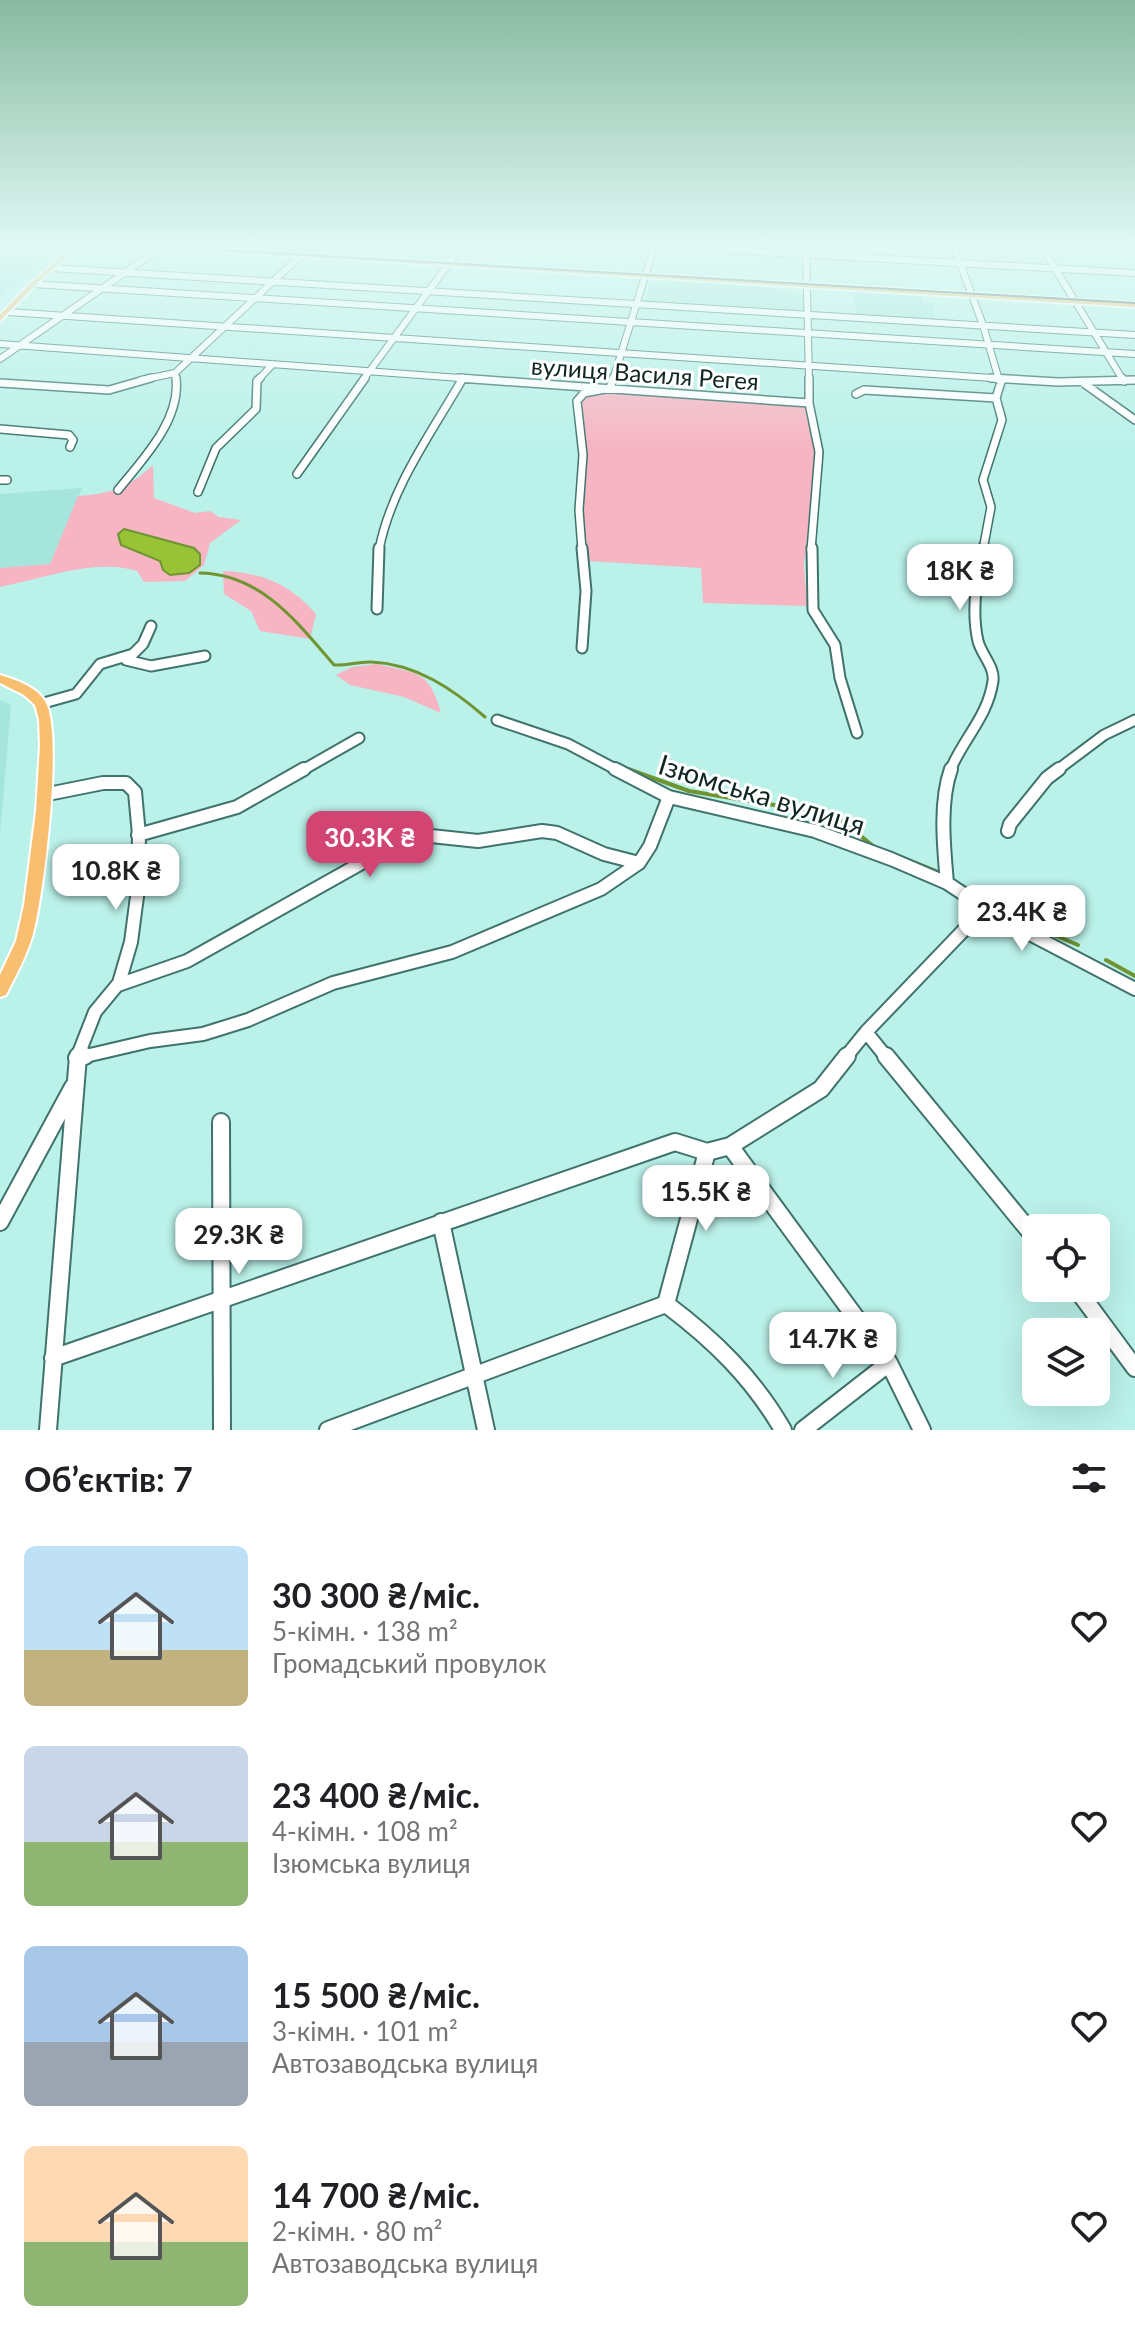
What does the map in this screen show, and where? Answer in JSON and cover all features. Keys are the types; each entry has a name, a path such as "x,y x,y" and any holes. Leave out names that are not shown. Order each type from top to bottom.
{"main road":[{"path":"0,679 32,694 40,704 45,723 43,795 29,921 20,950 0,990"}],"street":[{"path":"42,314 1082,382 1135,380"},
{"path":"0,383 109,390 129,382 175,373 238,314"},
{"path":"297,474 411,314"},
{"path":"528,314 1135,354"},
{"path":"582,648 586,591 579,510 583,455 577,401 584,393 610,388 634,314"},
{"path":"789,314 1135,335"},
{"path":"947,883 944,848 947,780 954,761 977,728 993,683 993,674 978,641 975,588 991,507 983,480 1002,420 996,398 1001,382 996,376 979,314"},
{"path":"1083,314 1124,381"},
{"path":"0,359 66,315"},
{"path":"809,315 809,403 819,452 810,567 813,610 835,645 840,678 857,733"},
{"name":"вулиця Василя Регея","path":"0,344 809,403"},
{"path":"198,492 201,474 221,442 251,418 260,398 257,381 273,364"},
{"path":"118,490 167,419 179,392 175,373"},
{"path":"377,609 381,586 380,544 394,502 463,378"},
{"path":"1082,382 1135,420"},
{"path":"856,394 864,390 996,398"},
{"path":"0,429 69,435 73,440 70,447"},
{"path":"126,660 142,649 151,626"},
{"path":"40,704 76,694 100,664 126,660 151,666 205,656"},
{"name":"Ізюмська вулиця","path":"497,720 568,744 669,797 815,831 947,883 1045,945 1079,957 1135,989"},
{"path":"1008,831 1010,824 1047,778 1104,735 1135,720"},
{"path":"138,835 237,807 359,738"},
{"path":"43,795 103,783 126,783 135,792 137,896 131,939 118,985"},
{"path":"77,1058 150,1041 203,1034 248,1020 333,983 452,952 601,889 639,863 650,846 669,797"},
{"path":"48,1430 77,1058 98,1005 118,985 187,961 374,856 431,836 478,841 542,831 557,833 604,854 639,863"},
{"path":"53,1358 675,1142 707,1152 730,1146 821,1089 866,1032 984,909"},
{"path":"866,1032 1022,1222"},
{"path":"0,1222 74,1085"},
{"path":"221,1122 222,1430"},
{"path":"730,1146 889,1363 922,1430"},
{"path":"666,1304 707,1152"},
{"path":"441,1222 486,1430"},
{"path":"1086,1302 1135,1368"},
{"path":"328,1430 474,1373 666,1304"},
{"path":"666,1304 708,1335 742,1367 783,1430"},
{"path":"803,1430 889,1363"}],"shaded area":[{"path":"934,314 936,321 857,316"},
{"path":"606,391 806,404 816,438 804,564 807,606 703,603 701,568 589,561 582,505 579,399 588,393"},
{"path":"153,465 154,498 195,513 210,511 219,517 241,520 210,543 204,565 185,581 144,582 137,571 104,567 68,571 0,587 0,568 50,564 78,496 119,488"},
{"path":"82,488 50,564 0,568 0,494"},
{"path":"124,529 194,548 200,554 200,565 189,573 170,575 163,570 160,561 121,545 118,534"},
{"path":"223,571 262,577 296,594 316,614 310,639 260,631 251,611 224,594"},
{"path":"377,664 420,676 432,688 441,713 404,697 350,685 336,675 352,667"},
{"path":"0,700 11,705 0,836"}],"waterway":[{"path":"200,573 222,575 259,591 291,617 334,665 372,662 419,673 447,688 485,717"},
{"path":"625,768 633,771"},
{"path":"628,769 689,791 828,814 845,823 873,846"},
{"path":"891,853 936,871"},
{"path":"986,895 1035,927 1078,945"},
{"path":"1106,960 1135,976"}]}
